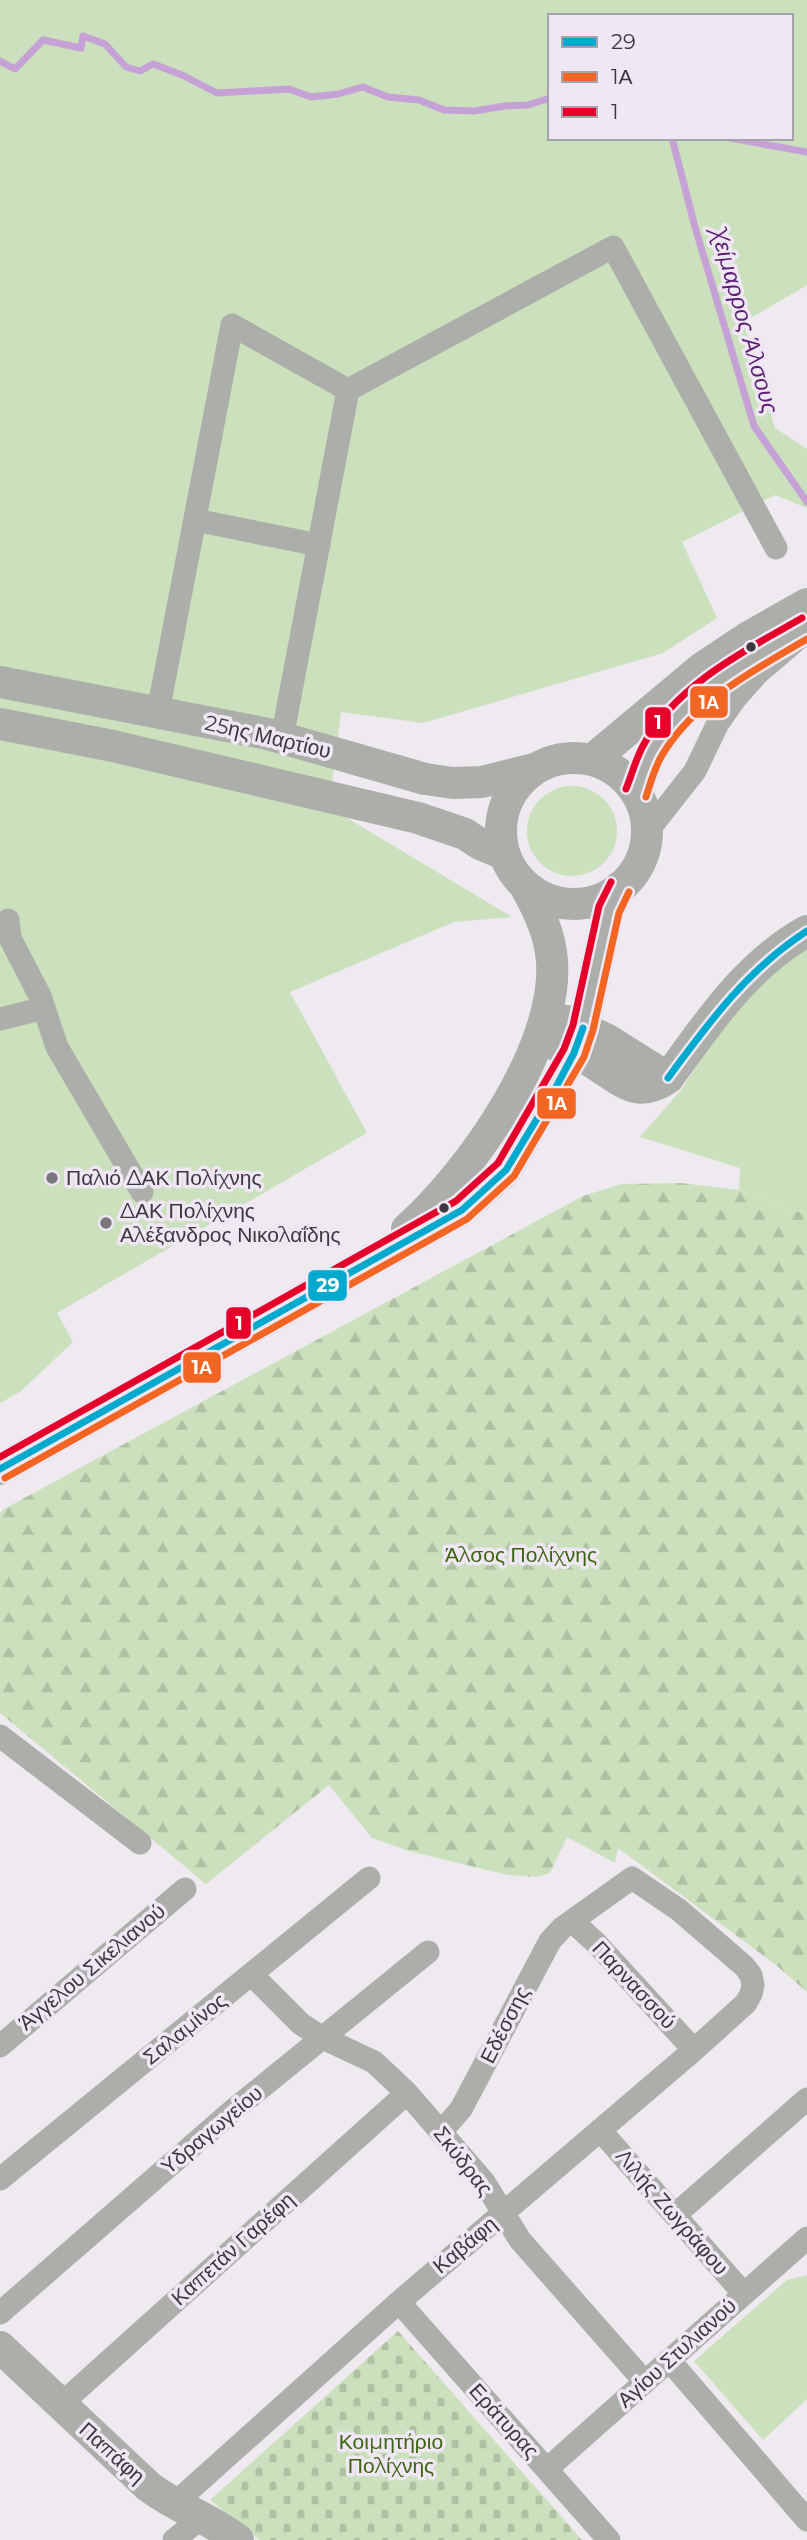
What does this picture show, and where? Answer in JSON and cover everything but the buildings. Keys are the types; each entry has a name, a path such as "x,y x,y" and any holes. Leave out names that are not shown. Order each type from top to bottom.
{"street":[{"path":"348,390 613,247 776,548"},
{"path":"158,712 232,325 348,390"},
{"path":"282,738 348,390"},
{"path":"195,520 319,545"},
{"path":"592,760 702,668 807,604"},
{"path":"636,793 653,748 682,714 745,665 807,629"},
{"path":"647,832 695,771 719,723 735,699 758,673 807,629"},
{"name":"25ης Μαρτίου","path":"0,682 282,738 425,779 453,783 482,782 534,769"},
{"name":"25ης Μαρτίου","path":"0,724 113,746 418,818 465,834 504,855"},
{"path":"364,1267 430,1208 478,1150 499,1119 542,1025 552,987 548,934 539,909 525,886 512,872 504,855 500,830 504,806 516,785 534,769 552,761 572,757 592,760 610,767 625,778 643,805 647,832 643,853 634,872 620,887 603,898 583,903 562,903 542,898 525,886"},
{"path":"0,1469 462,1210 506,1170 578,1041 604,927 620,887"},
{"path":"8,920 12,943 36,988 57,1047 142,1192"},
{"path":"542,1025 578,1041 628,1052 668,1078 742,982 775,951 807,931"},
{"path":"0,1019 44,1008"},
{"path":"0,1736 140,1843"},
{"name":"Σαλαμίνος","path":"0,2179 369,1878"},
{"name":"Εδέσσης","path":"441,2132 461,2109 544,1950 556,1934 632,1878 679,1910 744,1966 751,1975 752,1986"},
{"name":"Άγγελου Σικελιανού","path":"0,2046 185,1889"},
{"name":"Παρνασσού","path":"572,1921 596,1943 694,2050"},
{"name":"Υδραγωγείου","path":"0,2313 231,2112 428,1952"},
{"name":"Σκύδρας","path":"251,1975 294,2018 323,2038 374,2062 407,2093 484,2182 520,2240 645,2382"},
{"name":"Καβάφη","path":"174,2540 188,2511 399,2302 694,2050 746,2003 752,1986"},
{"name":"Καπετάν Γαρέφη","path":"60,2405 407,2093"},
{"path":"675,2215 807,2099"},
{"name":"Λιλής Ζωγράφου","path":"600,2130 744,2294"},
{"name":"Αγίου Στυλιανού","path":"547,2469 807,2238"},
{"name":"Εράτυρας","path":"399,2302 610,2540"},
{"name":"Παπάφη","path":"0,2347 148,2486 238,2540"},
{"path":"669,2360 807,2520"}],"green space":[{"path":"0,0 807,0 807,285 744,322 775,428 807,449 807,508 775,495 682,542 717,618 663,653 423,723 341,712 329,807 512,917 454,922 290,992 367,1133 57,1313 73,1342 20,1392 0,1403"},
{"path":"572,786 589,790 604,799 613,814 617,831 613,848 604,863 589,872 572,876 555,872 540,863 531,848 527,831 531,814 540,799 555,790"},
{"path":"807,948 807,1215 739,1190 740,1168 640,1137 681,1090 720,1030 768,975"},
{"name":"Άλσος Πολίχνης","path":"681,1183 739,1190 807,1215 807,1992 776,1965 618,1848 615,1863 567,1837 550,1873 537,1877 508,1875 409,1851 372,1838 329,1785 206,1884 0,1713 0,1513 4,1509 583,1196 622,1184"},
{"path":"807,2275 807,2399 763,2440 694,2361 787,2280"},
{"name":"Κοιμητήριο Πολίχνης","path":"398,2331 582,2540 260,2540 210,2500"}],"waterway":[{"name":"Χείμαρρος Άλσους","path":"0,61 15,69 43,40 81,48 83,36 105,44 126,67 140,71 153,64 217,93 289,89 311,97 338,94 363,87 388,97 419,100 444,110 474,111 528,105 548,99"},
{"name":"Χείμαρρος Άλσους","path":"673,140 695,227 754,426 807,502"},
{"name":"Χείμαρρος Άλσους","path":"741,140 807,152"}],"transit line":[{"name":"1","path":"626,789 644,744 674,704 736,656 802,618"},
{"name":"1Α","path":"646,797 661,757 677,733 693,717 728,687 807,639"},
{"name":"1","path":"0,1457 456,1201 498,1163 564,1049 573,1025 599,906 611,882"},
{"name":"1Α","path":"5,1478 467,1219 514,1176 584,1057 593,1030 619,913 629,892"},
{"name":"29","path":"668,1078 714,1017 748,979 807,931"},
{"name":"29","path":"0,1469 462,1210 506,1170 555,1089 574,1053 583,1028"}],"place":[{"name":"Παλιό ΔΑΚ Πολίχνης","path":"52,1178"},
{"name":"ΔΑΚ Πολίχνης Αλέξανδρος Νικολαΐδης","path":"106,1223"}]}
